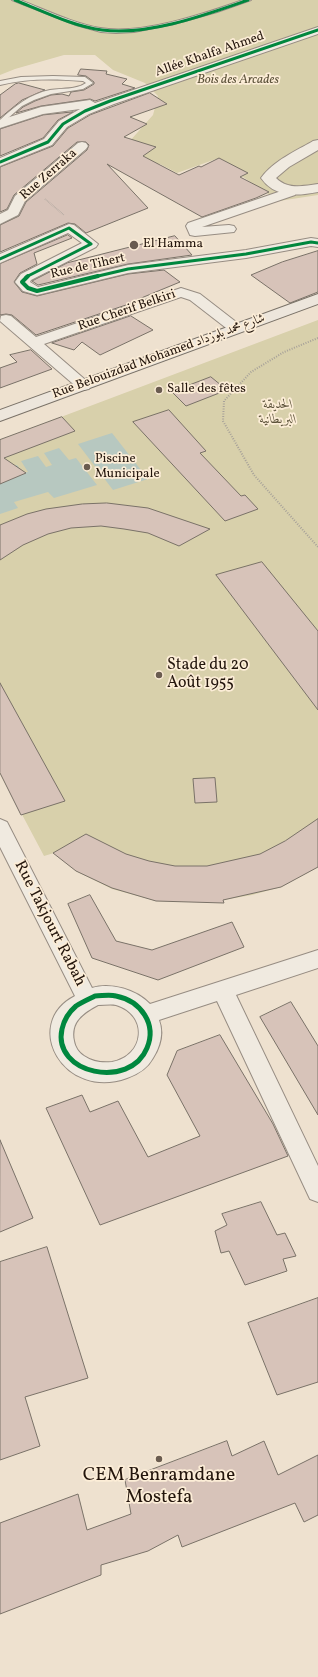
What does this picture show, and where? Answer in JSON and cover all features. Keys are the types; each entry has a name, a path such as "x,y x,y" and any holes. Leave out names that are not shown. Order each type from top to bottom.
{"main road":[{"name":"Rue Belouizdad Mohamed شارع محمد بلوزداد","path":"0,416 318,299"}],"street":[{"name":"Allée Khalfa Ahmed","path":"110,101 318,30"},
{"path":"0,124 41,111 110,101"},
{"path":"0,162 48,142 63,124 110,101"},
{"path":"290,192 275,186 268,178 284,164 318,144"},
{"name":"Rue Zerraka","path":"0,220 13,212 20,199 82,146"},
{"path":"229,229 195,232 193,226 290,192 318,188"},
{"name":"Rue de Tihert","path":"0,259 69,228 91,244 26,277 22,282 28,288 37,290 128,269 246,254 311,242 318,243"},
{"name":"Rue Cherif Belkiri","path":"33,343 181,292 195,296 236,328"},
{"path":"2,322 33,343 84,386"},
{"name":"Rue Takjourt Rabah","path":"0,827 87,999"},
{"path":"146,1015 318,959"},
{"path":"223,990 318,1191"},
{"path":"96,996 118,996 132,1001 146,1015 151,1028 151,1037 147,1050 129,1067 114,1072 98,1073 89,1071 76,1064 65,1052 61,1039 62,1026 65,1018 74,1007 87,999 96,996"}],"lane":[{"path":"15,0 66,21 102,31 118,31 142,30 191,18 248,0"},
{"path":"0,83 11,80 46,76 85,79 90,83 84,88 46,93 20,104 0,124"}],"path":[{"path":"318,338 284,352 251,372 224,401 223,421 254,475 318,547"}],"green space":[{"name":"Bois des Arcades","path":"0,0 318,0 318,195 279,201 216,159 177,173 160,164 142,164 121,151 153,115 158,96 145,83 113,70 95,55 64,55 15,69 0,75"},
{"name":"Stade du 20 Août 1955","path":"318,320 318,867 281,887 252,895 223,900 195,902 156,901 112,889 76,871 54,853 44,856 0,773 0,440"}],"shaded area":[{"path":"112,433 148,479 113,490 78,444"},
{"path":"59,448 69,460 76,458 97,485 54,498 48,492 14,502 18,508 0,514 0,470 17,465 23,473 28,472 21,461 38,456 46,467 52,465 44,453"}],"building":[{"path":"81,69 107,71 106,74 127,79 122,84 135,88 95,101 90,99 41,106 16,113 23,107 51,95 62,94 69,96 71,92 84,90 94,84 94,82 86,76 78,75"},
{"path":"19,83 45,90 22,100 0,118 0,95 15,84"},
{"path":"150,93 167,104 130,117 147,124 124,137 156,147 143,156 179,175 199,166 201,167 219,158 248,173 240,177 269,192 202,217 107,164 148,208 86,233 75,224 68,223 0,252 0,225 19,216 26,202 87,150 89,145 86,142 77,142 14,195 7,209 0,212 0,167 53,146 68,128 90,115"},
{"path":"73,112 58,120 43,138 0,156 0,129 43,115"},
{"path":"68,235 72,238 34,253 37,264 20,273 14,282 22,292 37,296 128,274 164,270 180,282 134,301 135,302 36,335 12,315 0,315 0,264"},
{"path":"175,236 192,255 128,264 38,285 32,281 67,263"},
{"path":"318,251 318,292 290,303 251,275 282,262"},
{"path":"131,316 153,330 100,355 82,342 74,350 52,343"},
{"path":"31,350 52,369 0,388 0,368 17,362 10,355"},
{"path":"211,377 227,390 186,406 172,392"},
{"path":"169,410 206,451 200,453 241,496 245,495 258,509 225,521 133,422"},
{"path":"62,417 75,431 4,458 26,473 0,484 0,440"},
{"path":"107,503 148,508 210,529 179,546 148,533 124,529 101,526 71,528 48,534 23,545 0,560 0,525 27,514 46,509 82,504"},
{"path":"262,562 318,631 318,710 216,575"},
{"path":"0,683 65,801 21,815 0,773"},
{"path":"215,778 217,802 195,803 193,779"},
{"path":"318,819 318,867 281,887 223,900 224,903 156,901 112,888 76,871 53,853 86,834 126,854 149,861 175,866 207,866 260,854 285,841"},
{"path":"90,895 116,941 152,950 232,922 244,947 158,980 92,958 68,904"},
{"path":"291,1002 318,1046 318,1115 260,1017"},
{"path":"220,1035 273,1124 288,1156 100,1225 46,1108 82,1095 90,1112 118,1101 148,1157 200,1136 167,1075 177,1051"},
{"path":"0,1140 33,1218 0,1232"},
{"path":"261,1202 277,1235 285,1233 296,1256 283,1259 287,1271 245,1285 229,1251 221,1253 215,1231 227,1225 222,1214"},
{"path":"47,1247 88,1378 25,1397 40,1446 0,1460 0,1262"},
{"path":"318,1298 318,1382 277,1395 248,1323"},
{"path":"227,1441 232,1456 264,1441 278,1475 318,1455 318,1515 304,1522 295,1503 182,1547 178,1535 148,1551 101,1565 101,1575 0,1614 0,1523 78,1494 87,1530 131,1514 125,1480"}],"cycle path":[{"path":"15,0 78,24 101,30 116,31 154,27 195,17 248,0"},
{"path":"0,162 48,142 63,124 85,111 110,101 318,30"},
{"path":"0,259 69,228 91,244 26,277 22,282 28,288 37,291 128,269 246,254 311,242 318,243"},
{"path":"108,995 120,997 130,1001 139,1007 149,1022 151,1031 150,1041 146,1050 139,1060 121,1070 102,1073 86,1070 73,1061 64,1048 61,1034 65,1020 76,1006 95,996 108,995"}],"place":[{"name":"El Hamma","path":"134,245"},
{"name":"Salle des fêtes","path":"159,390"},
{"name":"Piscine Municipale","path":"87,467"},
{"name":"Stade du 20 Août 1955","path":"159,675"},
{"name":"CEM Benramdane Mostefa","path":"159,1459"}],"park label":[{"name":"الحديقة البريطانية","path":"278,414"}]}
